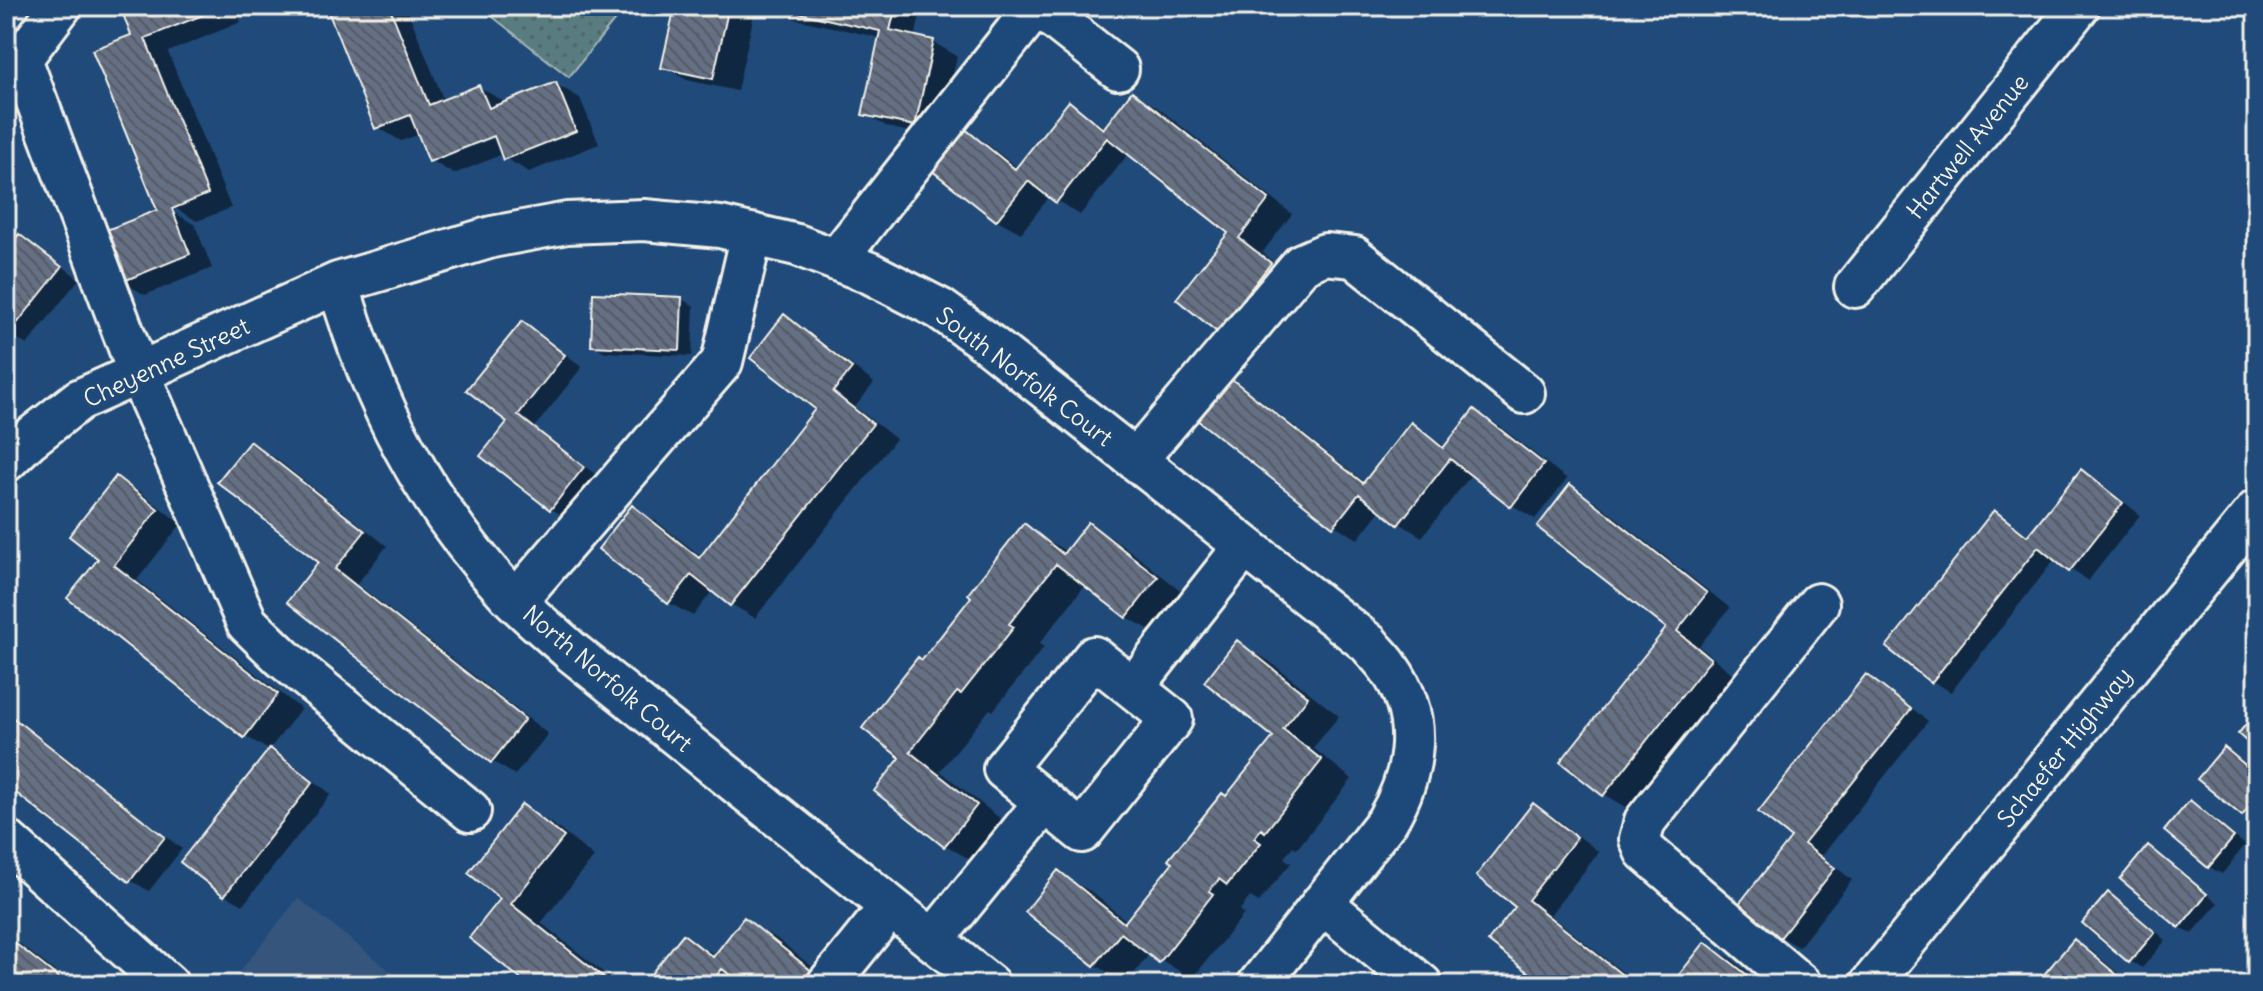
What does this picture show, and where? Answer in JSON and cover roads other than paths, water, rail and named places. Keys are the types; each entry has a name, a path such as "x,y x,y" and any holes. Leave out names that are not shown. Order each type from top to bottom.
{"street":[{"path":"61,6 14,73 247,623 283,658 470,811"},
{"path":"836,260 1037,6 1118,69"},
{"name":"Hartwell Avenue","path":"1855,287 2079,6"},
{"name":"South Norfolk Court","path":"338,283 492,237 567,223 644,220 720,227 797,245 870,273 940,309 985,341 1369,644 1390,668 1402,690 1411,721 1412,753 1408,777 1400,800 1387,821 1322,903"},
{"path":"516,601 722,362 752,234"},
{"path":"1136,460 1302,264 1325,254 1354,257 1524,393"},
{"name":"Cheyenne Street","path":"6,461 79,400 338,283"},
{"name":"North Norfolk Court","path":"338,283 372,384 409,460 455,531 516,601 572,652 989,985"},
{"name":"Schaefer Highway","path":"1870,985 2257,510"},
{"path":"1133,688 1244,547"},
{"path":"1801,985 1645,851 1640,839 1645,821 1818,604"},
{"path":"1094,657 1133,688 1172,719 1082,832 1004,769 1094,657"},
{"path":"933,940 1045,802"},
{"path":"6,840 168,985"},
{"path":"1258,985 1322,903 1398,977"},
{"path":"827,985 890,907"}]}
